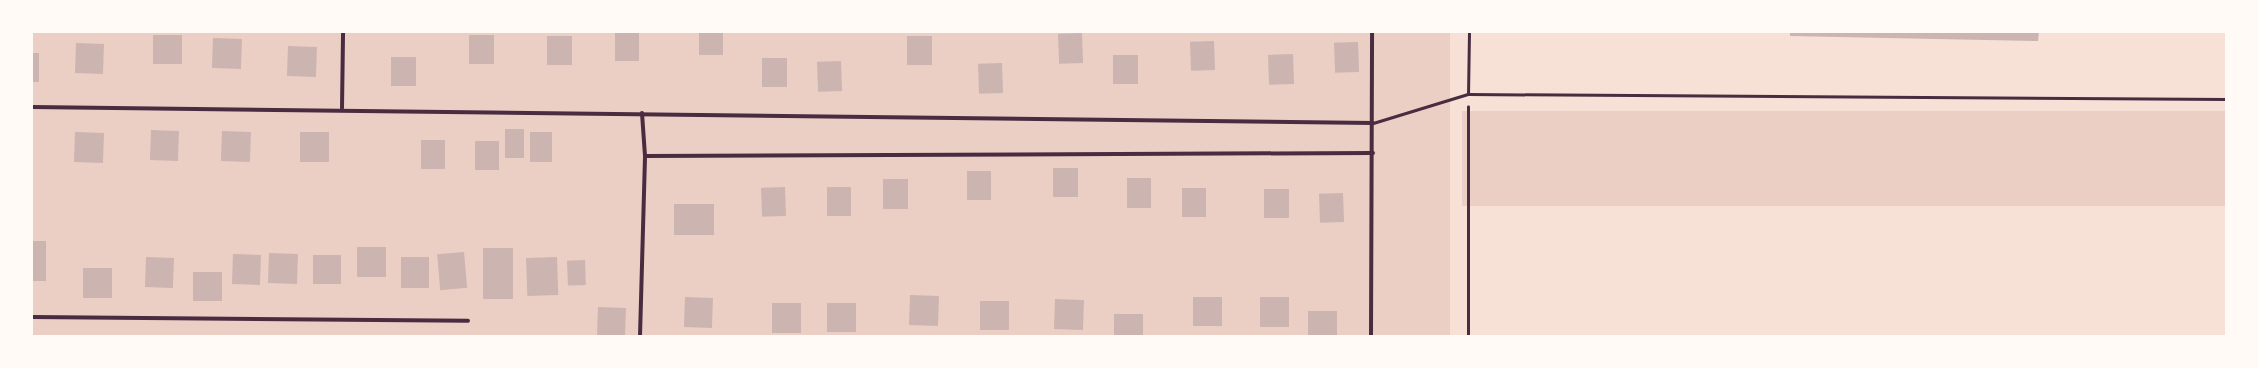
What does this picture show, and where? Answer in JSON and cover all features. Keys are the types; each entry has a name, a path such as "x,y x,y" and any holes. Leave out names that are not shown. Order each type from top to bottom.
{"street":[{"path":"342,108 343,32"},
{"path":"1371,336 1373,153 1372,32"},
{"path":"32,107 342,108 1373,123"},
{"path":"640,336 645,156 642,113"},
{"path":"645,156 1373,153"},
{"path":"32,317 468,320"}],"lane":[{"path":"1468,32 1468,94"},
{"path":"1373,123 1468,94 2226,99"}],"path":[{"path":"1468,94 1468,336"}],"shaded area":[{"path":"32,32 1450,32 1450,336 32,336"},
{"path":"1462,111 2226,111 2226,206 1462,206"}],"building":[{"path":"615,32 639,32 639,61 615,61"},
{"path":"699,32 723,32 723,55 699,55"},
{"path":"1790,32 2039,32 2038,41 1790,36"},
{"path":"1082,33 1083,63 1059,64 1058,34"},
{"path":"153,35 182,35 182,64 153,64"},
{"path":"469,35 494,35 494,64 469,64"},
{"path":"547,36 572,36 572,65 547,65"},
{"path":"907,36 932,36 932,65 907,65"},
{"path":"213,38 242,39 241,69 212,68"},
{"path":"1214,41 1215,70 1191,71 1190,42"},
{"path":"1358,42 1359,72 1335,73 1334,43"},
{"path":"76,43 104,44 103,74 75,73"},
{"path":"288,46 317,47 316,77 287,76"},
{"path":"32,53 39,53 39,82 32,82"},
{"path":"1293,54 1294,84 1269,85 1268,55"},
{"path":"1113,55 1138,55 1138,84 1113,84"},
{"path":"391,57 416,57 416,86 391,86"},
{"path":"762,58 787,58 787,87 762,87"},
{"path":"841,61 842,91 818,92 817,62"},
{"path":"1002,63 1003,93 979,94 978,64"},
{"path":"505,129 524,129 524,158 505,158"},
{"path":"151,130 179,131 178,161 150,160"},
{"path":"222,131 251,132 250,162 221,161"},
{"path":"75,132 104,133 103,163 74,162"},
{"path":"300,132 329,132 329,162 300,162"},
{"path":"530,132 552,132 552,162 530,162"},
{"path":"421,140 445,140 445,169 421,169"},
{"path":"475,141 499,141 499,170 475,170"},
{"path":"1053,168 1078,168 1078,197 1053,197"},
{"path":"967,171 991,171 991,200 967,200"},
{"path":"1127,178 1151,178 1151,208 1127,208"},
{"path":"883,179 908,179 908,209 883,209"},
{"path":"785,187 786,216 762,217 761,188"},
{"path":"827,187 851,187 851,216 827,216"},
{"path":"1182,188 1206,188 1206,217 1182,217"},
{"path":"1264,189 1289,189 1289,218 1264,218"},
{"path":"1343,193 1344,222 1320,223 1319,194"},
{"path":"674,204 714,204 714,235 674,235"},
{"path":"32,241 46,241 46,281 32,281"},
{"path":"357,247 386,247 386,277 357,277"},
{"path":"483,248 513,248 513,299 483,299"},
{"path":"464,252 467,288 440,290 437,254"},
{"path":"269,253 298,254 297,284 268,283"},
{"path":"233,254 261,255 260,285 232,284"},
{"path":"313,255 341,255 341,284 313,284"},
{"path":"146,257 174,258 173,288 145,287"},
{"path":"401,257 429,257 429,288 401,288"},
{"path":"557,257 558,295 527,296 526,258"},
{"path":"585,260 586,285 568,286 567,261"},
{"path":"83,268 112,268 112,298 83,298"},
{"path":"193,272 222,272 222,301 193,301"},
{"path":"910,295 939,296 938,326 909,325"},
{"path":"685,297 713,298 712,328 684,327"},
{"path":"1193,297 1222,297 1222,326 1193,326"},
{"path":"1260,297 1289,297 1289,327 1260,327"},
{"path":"1055,299 1084,300 1083,330 1054,329"},
{"path":"980,301 1009,301 1009,330 980,330"},
{"path":"772,303 801,303 801,333 772,333"},
{"path":"827,303 856,303 856,332 827,332"},
{"path":"598,307 626,308 625,336 597,336"},
{"path":"1308,311 1337,311 1337,336 1308,336"},
{"path":"1114,314 1143,314 1143,336 1114,336"}]}
